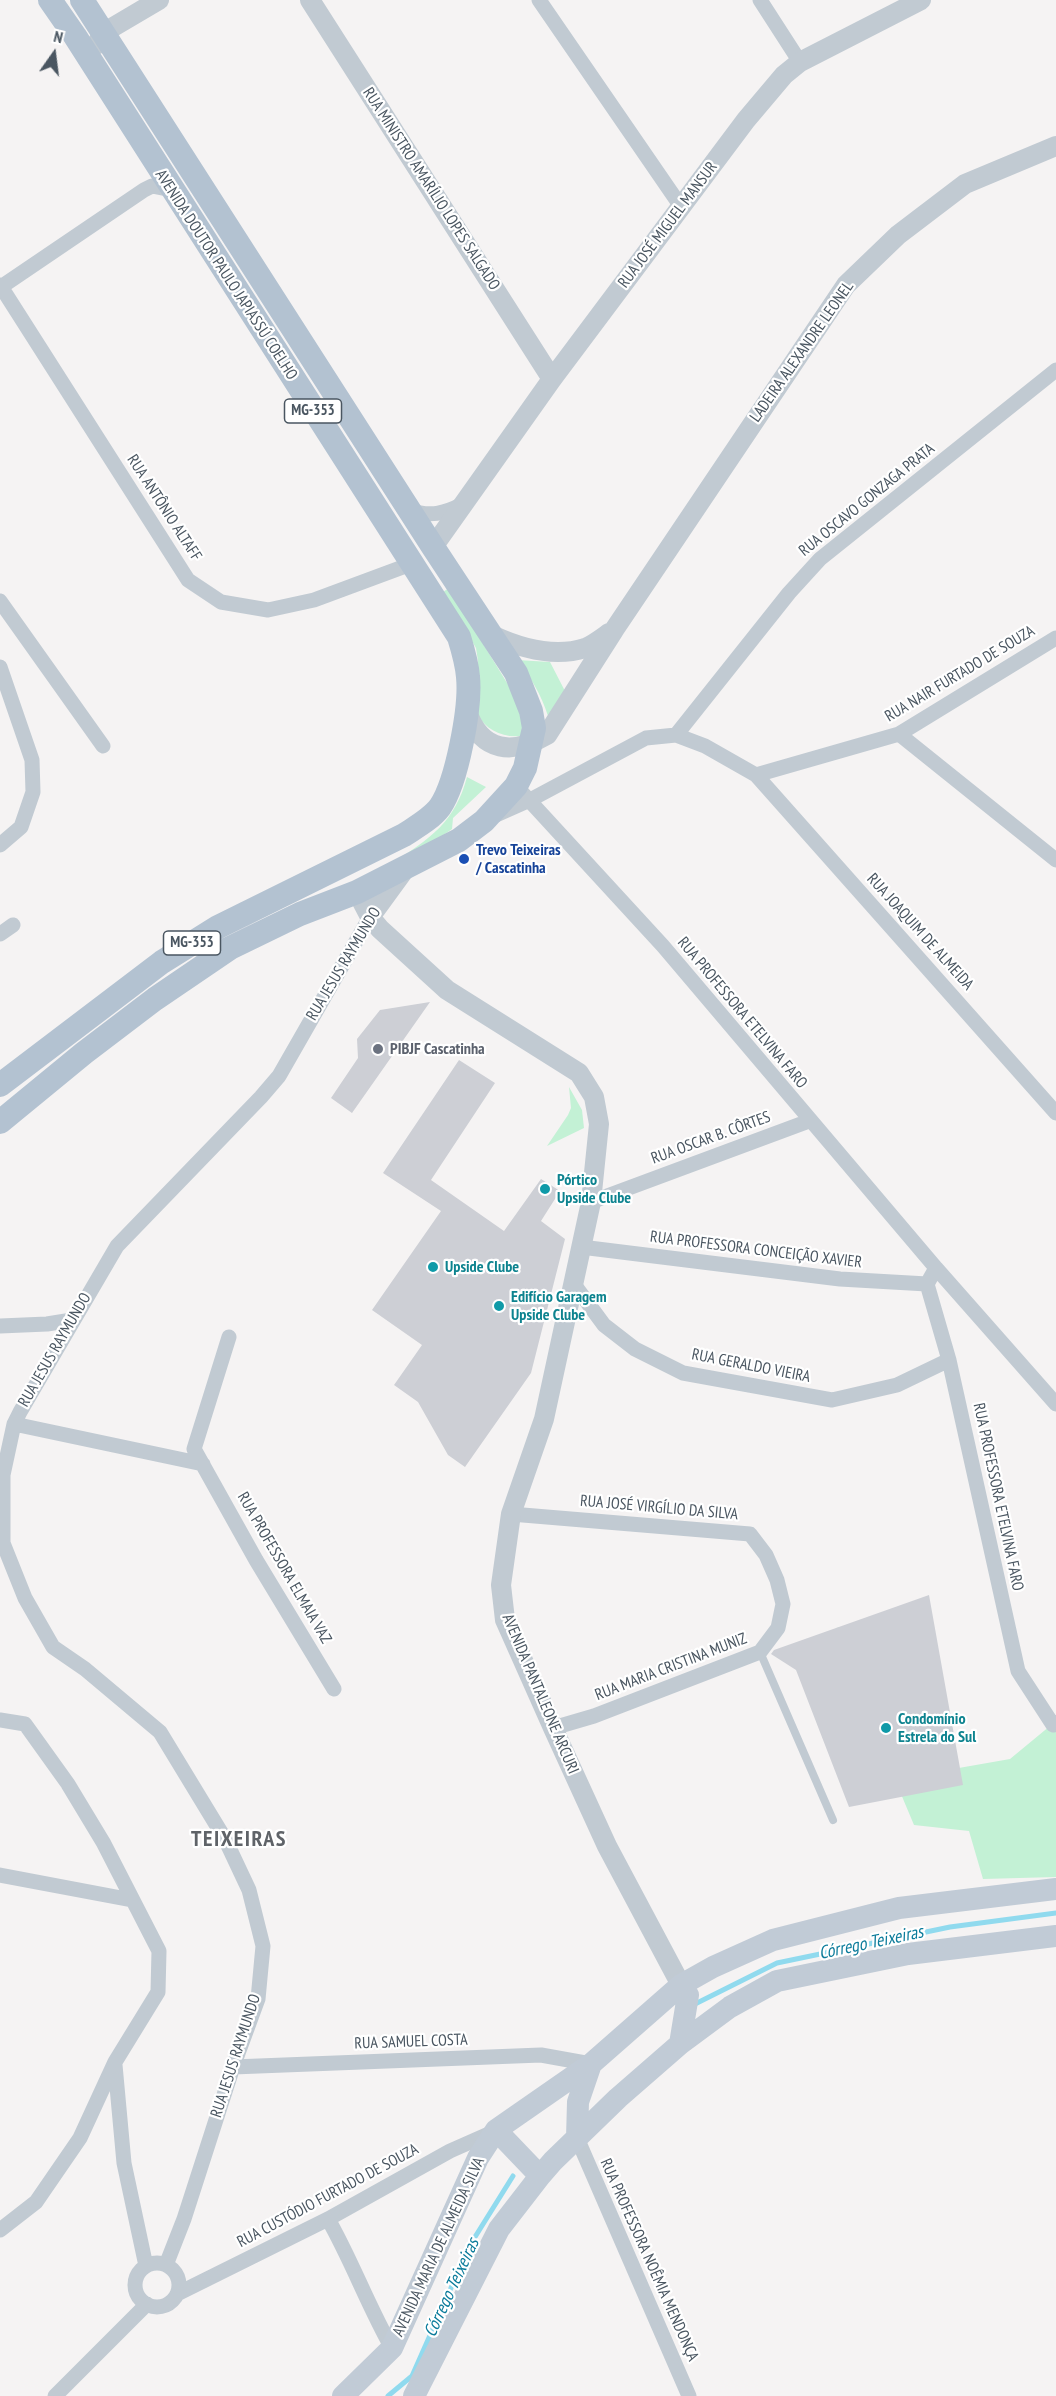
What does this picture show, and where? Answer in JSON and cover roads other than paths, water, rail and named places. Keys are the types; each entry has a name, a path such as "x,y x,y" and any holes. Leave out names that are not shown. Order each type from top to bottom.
{"main road":[{"name":"AVENIDA DOUTOR PAULO JAPIASSÚ COELHO","path":"0,1085 171,956 218,927 404,835 426,820 439,808 451,784 465,723 468,680 466,661 459,637 50,0"},
{"name":"AVENIDA DOUTOR PAULO JAPIASSÚ COELHO","path":"82,0 409,510 492,635"},
{"name":"MG-353","path":"0,1122 92,1046 155,999 230,948 300,914 357,892 405,869 459,840 523,793 525,768 534,728 531,711 516,673 492,635"},
{"path":"357,892 356,880 363,871 417,841 435,826 448,810 458,790 464,763 467,745 465,723"},
{"name":"AVENIDA MARIA DE ALMEIDA SILVA","path":"343,2396 392,2348 473,2167 496,2130 591,2064 681,1985 773,1940 800,1932 899,1908 1056,1889"},
{"path":"416,2393 499,2229 540,2176 618,2098 680,2044 730,2007 777,1981 908,1954 1056,1936"},
{"path":"680,2044 688,1995 681,1985"},
{"path":"577,2138 578,2102 591,2064"},
{"path":"496,2130 540,2176"}],"street":[{"path":"88,58 104,33 159,0"},
{"name":"RUA MINISTRO AMARÍLIO LOPES SALGADO","path":"310,0 552,379"},
{"path":"539,0 682,208"},
{"path":"760,0 800,62"},
{"name":"RUA JOSÉ MIGUEL MANSUR","path":"433,547 552,379 746,120 784,75 800,62 921,0"},
{"name":"LADEIRA ALEXANDRE LEONEL","path":"532,744 547,735 614,630 846,285 898,235 965,184 1056,146"},
{"path":"144,190 151,182 154,164"},
{"path":"1,286 144,190 152,186 172,190"},
{"name":"RUA ANTÔNIO ALTAFF","path":"1,286 188,580 221,602 268,610 314,600 411,564"},
{"name":"RUA OSCAVO GONZAGA PRATA","path":"676,735 789,593 820,559 1056,370"},
{"path":"409,510 433,515 445,513 463,504"},
{"path":"0,601 103,746"},
{"name":"LADEIRA ALEXANDRE LEONEL","path":"492,635 530,649 556,652 587,647 614,630"},
{"name":"RUA NAIR FURTADO DE SOUZA","path":"756,775 899,734 1056,638"},
{"path":"0,667 32,760 33,792 21,827 0,845"},
{"path":"465,723 472,725 480,736 492,744 505,748 519,748 532,744"},
{"path":"899,734 1056,860"},
{"path":"523,793 646,738 676,735 705,746 756,775"},
{"name":"RUA JOAQUIM DE ALMEIDA","path":"756,775 1056,1113"},
{"name":"RUA PROFESSORA ETELVINA FARO","path":"523,793 663,946 809,1121 1056,1404"},
{"name":"RUA JESUS RAYMUNDO","path":"166,2265 258,1999 262,1946 249,1890 225,1839 160,1732 85,1669 52,1647 25,1598 3,1543 3,1475 14,1424 72,1320 117,1246 279,1076 370,917 405,869"},
{"name":"AVENIDA PANTALEONE ARCURI","path":"357,892 370,917 380,929 447,990 579,1073 594,1097 599,1124 591,1202 544,1419 511,1514 501,1585 505,1620 607,1845 681,1985"},
{"name":"RUA OSCAR B. CÔRTES","path":"591,1202 809,1121"},
{"name":"RUA PROFESSORA CONCEIÇÃO XAVIER","path":"581,1247 840,1279 927,1284"},
{"path":"927,1284 936,1268"},
{"name":"RUA GERALDO VIEIRA","path":"573,1283 604,1325 635,1349 683,1373 832,1400 897,1385 949,1360"},
{"name":"RUA PROFESSORA ETELVINA FARO","path":"927,1284 949,1360 1018,1671 1053,1725 1056,1723"},
{"path":"0,1326 47,1324 72,1320"},
{"name":"RUA PROFESSORA ELMAIA VAZ","path":"229,1337 194,1449 256,1560 334,1689"},
{"path":"14,1424 203,1464"},
{"name":"RUA JOSÉ VIRGÍLIO DA SILVA","path":"511,1514 750,1534 766,1555 777,1580"},
{"name":"RUA MARIA CRISTINA MUNIZ","path":"554,1728 594,1716 760,1652 778,1628 783,1604 777,1580"},
{"path":"0,1720 25,1724 74,1793 103,1842 159,1951 158,1992 115,2062 80,2138 36,2202 0,2230"},
{"path":"0,1875 132,1900"},
{"name":"RUA SAMUEL COSTA","path":"233,2067 541,2055 591,2064"},
{"path":"115,2062 124,2163 146,2266"},
{"name":"RUA CUSTÓDIO FURTADO DE SOUZA","path":"177,2294 328,2219 450,2151 496,2130"},
{"name":"RUA PROFESSORA NOÊMIA MENDONÇA","path":"577,2138 689,2396"},
{"path":"328,2219 340,2240 376,2321 392,2348"},
{"path":"152,2264 166,2265 172,2269 178,2280 177,2294 168,2304 161,2307 147,2304 138,2295 135,2283 141,2270 152,2264"},
{"path":"55,2396 147,2304"}],"lane":[{"path":"760,1652 833,1820"}],"waterway":[{"name":"Córrego Teixeiras","path":"695,2004 777,1963 950,1927 1056,1913"},
{"name":"Córrego Teixeiras","path":"388,2396 412,2376 470,2245 513,2176"}],"place":[{"name":"Trevo Teixeiras / Cascatinha","path":"464,859"},
{"name":"PIBJF Cascatinha","path":"378,1049"},
{"name":"Pórtico Upside Clube","path":"545,1189"},
{"name":"Upside Clube","path":"433,1267"},
{"name":"Edifício Garagem Upside Clube","path":"499,1306"},
{"name":"Condomínio Estrela do Sul","path":"886,1728"}],"district":[{"name":"TEIXEIRAS","path":"239,1840"}]}
